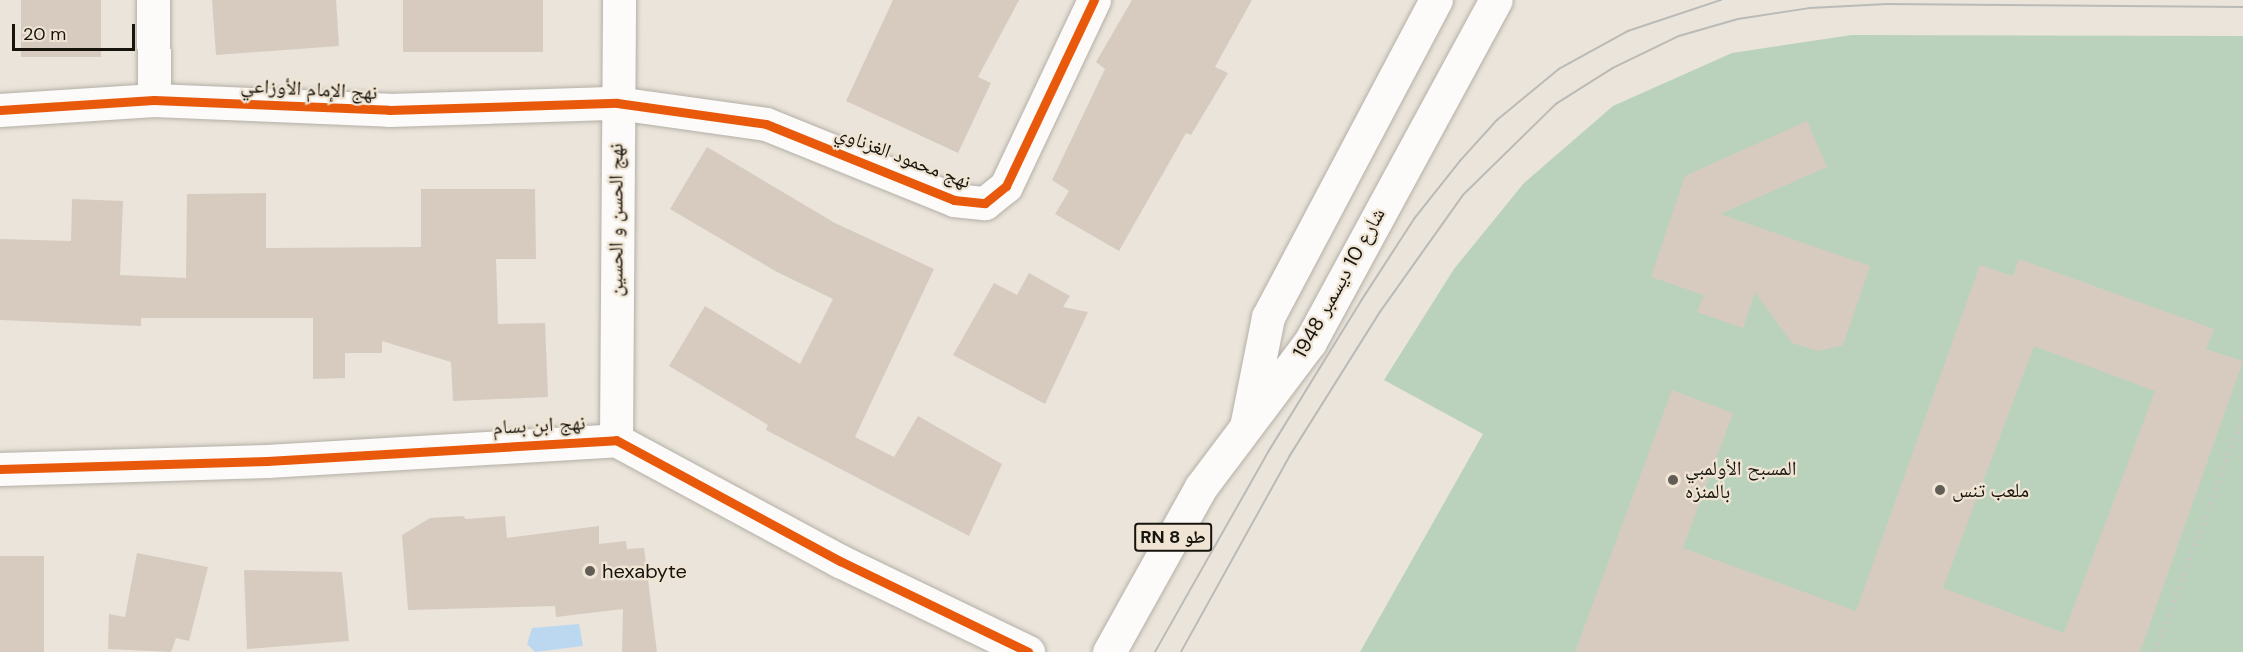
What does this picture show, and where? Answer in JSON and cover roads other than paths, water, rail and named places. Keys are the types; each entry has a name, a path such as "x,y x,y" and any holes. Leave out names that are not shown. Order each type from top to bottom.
{"street":[{"path":"153,0 154,99"},
{"name":"نهج الحسن و الحسين","path":"616,440 616,102 619,0"},
{"name":"نهج محمود الغزناوي","path":"616,102 766,124 954,200 985,203 1006,186 1094,0"},
{"name":"شارع 10 ديسمبر 1948","path":"1246,429 1268,317 1436,0"},
{"name":"شارع 10 ديسمبر 1948","path":"1246,429 1310,342 1496,0"},
{"name":"نهج الإمام الأوزاعي","path":"0,110 154,99 389,111 616,102"},
{"name":"RN 8 طو","path":"1109,652 1201,487 1246,429"},
{"path":"616,440 840,561 1028,652"},
{"name":"نهج ابن بسام","path":"0,469 267,461 616,440"}],"water":[{"path":"579,624 583,646 535,652 527,644 532,628"}],"tram line":[{"path":"1155,652 1270,449 1361,301 1414,219 1460,161 1497,120 1559,69 1628,31 1721,0"},
{"path":"1181,652 1289,457 1380,312 1463,195 1556,104 1613,68 1679,36 1738,19 1810,8 1887,4 2243,7"}],"place":[{"name":"المسبح الأولمبي بالمنزه","path":"1673,480"},
{"name":"ملعب تنس","path":"1940,490"},
{"name":"hexabyte","path":"590,571"}]}
